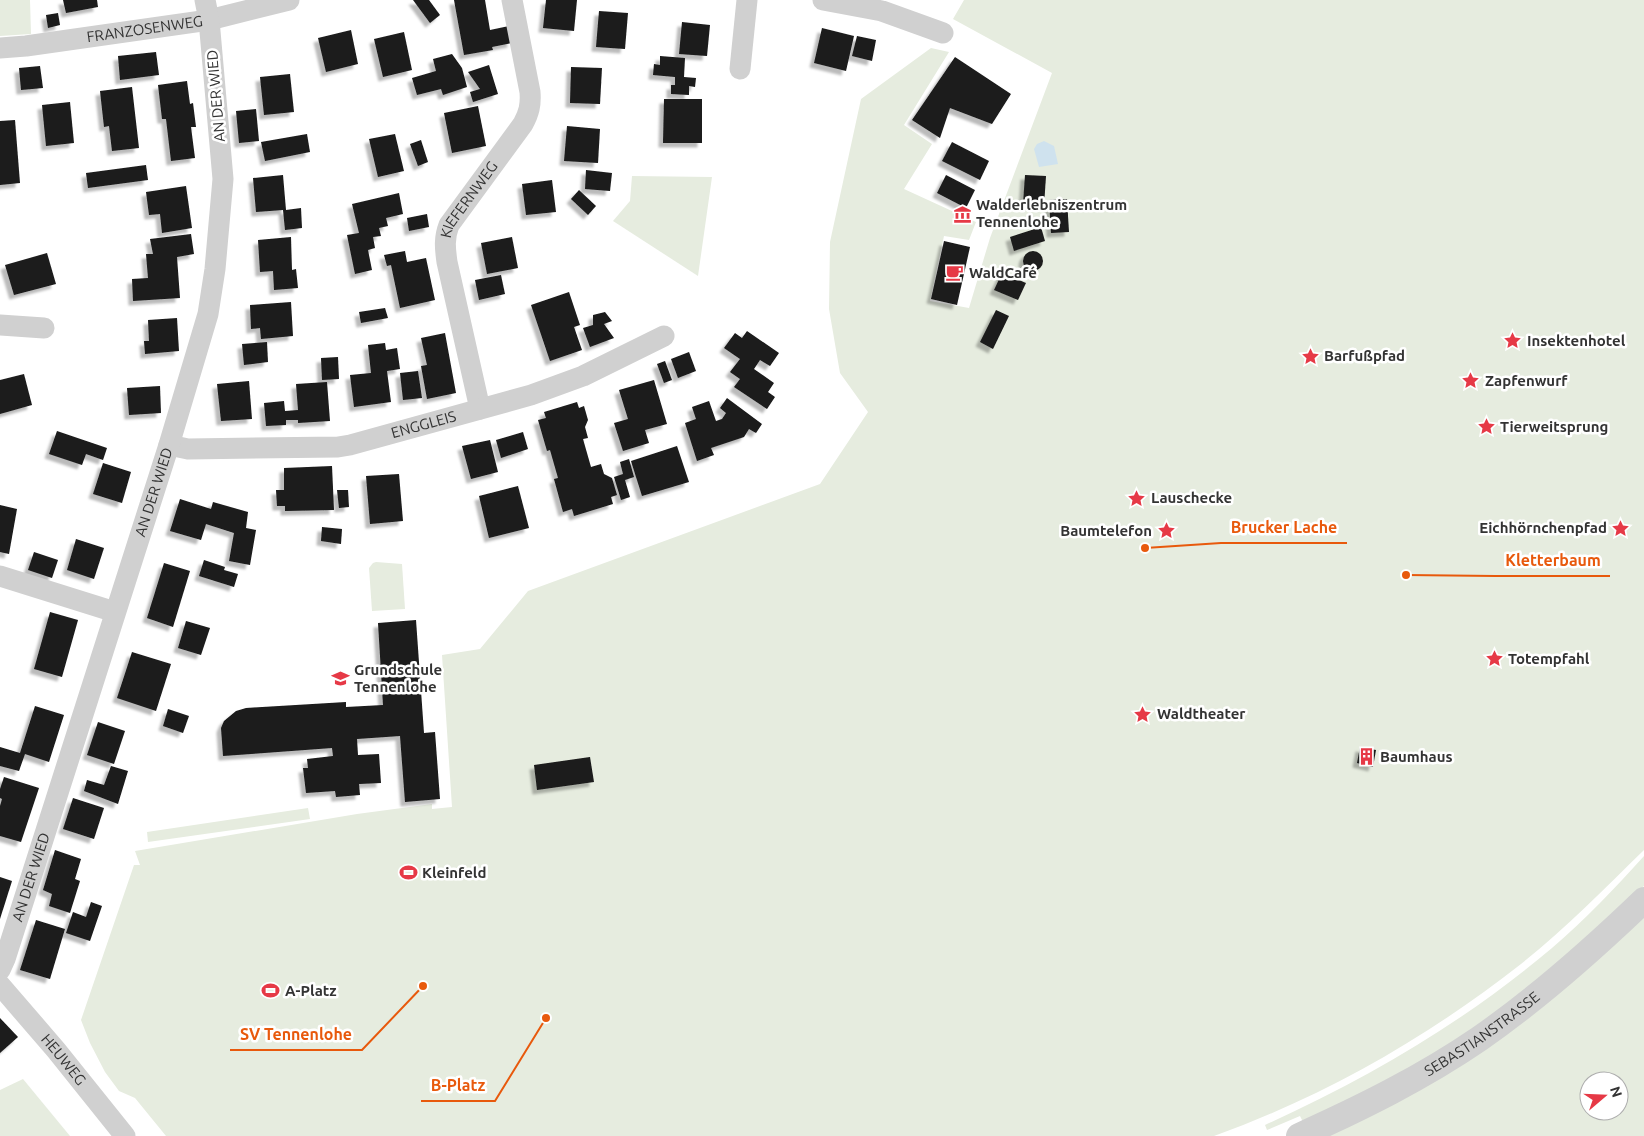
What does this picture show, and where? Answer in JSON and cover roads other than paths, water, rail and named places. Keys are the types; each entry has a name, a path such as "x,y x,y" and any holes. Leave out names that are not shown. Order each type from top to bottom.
{"street":[{"name":"FRANZOSENWEG","path":"0,48 26,46 207,10 289,0"},
{"name":"KIEFERNWEG","path":"480,409 445,246 449,225 523,124 528,114 530,92 512,0"},
{"path":"740,69 747,0"},
{"path":"823,0 882,11 944,33"},
{"name":"AN DER WIED","path":"0,970 169,445 208,314 220,223 222,164 207,10"},
{"path":"0,325 44,328"},
{"name":"ENGGLEIS","path":"169,445 188,449 338,447 350,445 532,395 570,381 664,336"},
{"path":"0,576 115,612"},
{"name":"SEBASTIANSTRASSE","path":"1299,1136 1387,1094 1478,1039 1522,1008 1564,974 1644,900"},
{"name":"HEUWEG","path":"0,985 56,1050 125,1136"}],"water":[{"path":"1044,141 1054,146 1058,164 1039,167 1034,149 1037,144"}],"place":[{"name":"Walderlebniszentrum Tennenlohe","path":"962,214"},
{"name":"WaldCafé","path":"955,273"},
{"name":"Insektenhotel","path":"1513,341"},
{"name":"Barfußpfad","path":"1310,356"},
{"name":"Zapfenwurf","path":"1471,381"},
{"name":"Tierweitsprung","path":"1486,427"},
{"name":"Lauschecke","path":"1137,498"},
{"name":"Eichhörnchenpfad","path":"1621,528"},
{"name":"Baumtelefon","path":"1166,531"},
{"name":"Brucker Lache","path":"1145,548"},
{"name":"Kletterbaum","path":"1406,575"},
{"name":"Totempfahl","path":"1494,659"},
{"name":"Grundschule Tennenlohe","path":"340,679"},
{"name":"Waldtheater","path":"1143,714"},
{"name":"Baumhaus","path":"1366,757"},
{"name":"Kleinfeld","path":"408,873"},
{"name":"SV Tennenlohe","path":"423,986"},
{"name":"A-Platz","path":"271,991"},
{"name":"B-Platz","path":"546,1018"}]}
